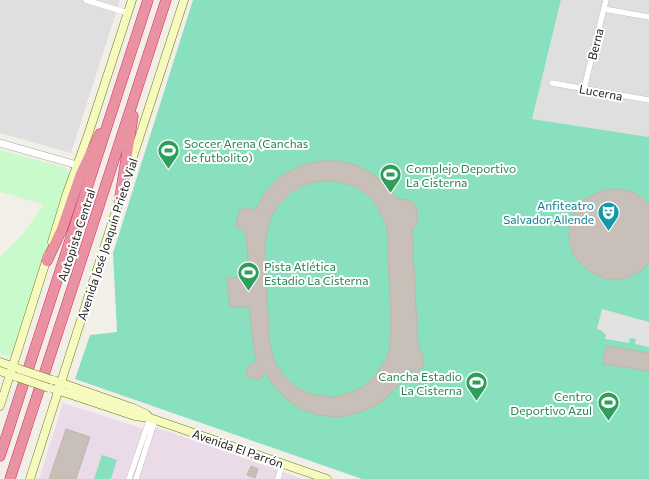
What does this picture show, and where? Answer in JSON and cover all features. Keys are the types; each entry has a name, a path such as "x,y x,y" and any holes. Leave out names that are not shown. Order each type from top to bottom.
{"highway":[{"name":"Autopista Central","path":"0,456 148,0"},
{"name":"Autopista Central","path":"10,479 166,0"},
{"path":"120,197 138,84"},
{"path":"47,261 62,229 81,174 112,111"}],"main road":[{"path":"0,406 15,372 67,193 88,135 132,0"},
{"name":"Avenida José Joaquín Prieto Vial","path":"30,479 184,0"},
{"name":"Avenida El Parrón","path":"0,362 15,372"},
{"name":"Avenida El Parrón","path":"0,371 15,372 135,416 152,419 327,479"}],"street":[{"path":"88,0 128,12"},
{"name":"Berna","path":"584,89 606,0"},
{"path":"604,9 649,16"},
{"name":"Lucerna","path":"552,83 649,100"},
{"path":"0,143 77,165"},
{"path":"128,479 152,419"},
{"path":"136,479 152,419"},
{"path":"278,479 282,464"}],"shaded area":[{"path":"0,0 120,0 71,153 0,133"},
{"path":"561,0 649,0 649,137 532,119"},
{"path":"602,309 649,322 649,347 635,344 636,339 630,338 629,343 605,339 606,335 597,329"},
{"path":"63,403 141,428 158,428 303,479 39,479"}],"green space":[{"name":"Complejo Deportivo La Cisterna","path":"193,0 561,0 532,119 649,137 649,479 362,479 75,379 90,335 117,332 113,253"},
{"path":"0,150 66,168 70,175 13,356 0,354 0,257 23,234 44,204 0,192"},
{"path":"102,455 117,460 111,479 94,479"}],"building":[{"name":"Pista Atlética Estadio La Cisterna","path":"320,161 339,161 358,166 374,175 388,186 397,199 409,200 416,206 418,223 412,229 418,346 422,353 424,366 416,373 408,369 404,377 393,391 380,403 363,411 346,416 337,417 319,415 294,405 280,393 265,373 259,380 246,376 248,366 256,362 249,307 230,307 227,278 249,277 246,233 236,226 239,211 247,207 255,211 264,194 277,180 284,174 301,166","holes":["319,181 335,181 358,188 371,198 376,204 387,227 391,322 390,348 386,359 376,375 365,386 350,393 335,397 327,397 311,394 296,387 284,376 275,363 269,339 265,246 271,217 279,204 290,193 304,185"]},
{"name":"Anfiteatro Salvador Allende","path":"619,189 635,193 649,204 649,263 641,271 623,279 607,279 592,273 580,263 574,255 569,240 570,224 576,209 587,198 604,190"},
{"path":"606,346 649,353 649,371 603,364"},
{"path":"66,429 90,437 76,479 49,479"},
{"path":"251,466 258,469 255,478 247,475"}],"place":[{"name":"Soccer Arena (Canchas de futbolito)","path":"168,170"},
{"name":"Complejo Deportivo La Cisterna","path":"390,194"},
{"name":"Anfiteatro Salvador Allende","path":"609,232"},
{"name":"Pista Atlética Estadio La Cisterna","path":"248,292"},
{"name":"Cancha Estadio La Cisterna","path":"477,402"},
{"name":"Centro Deportivo Azul","path":"608,422"}]}
